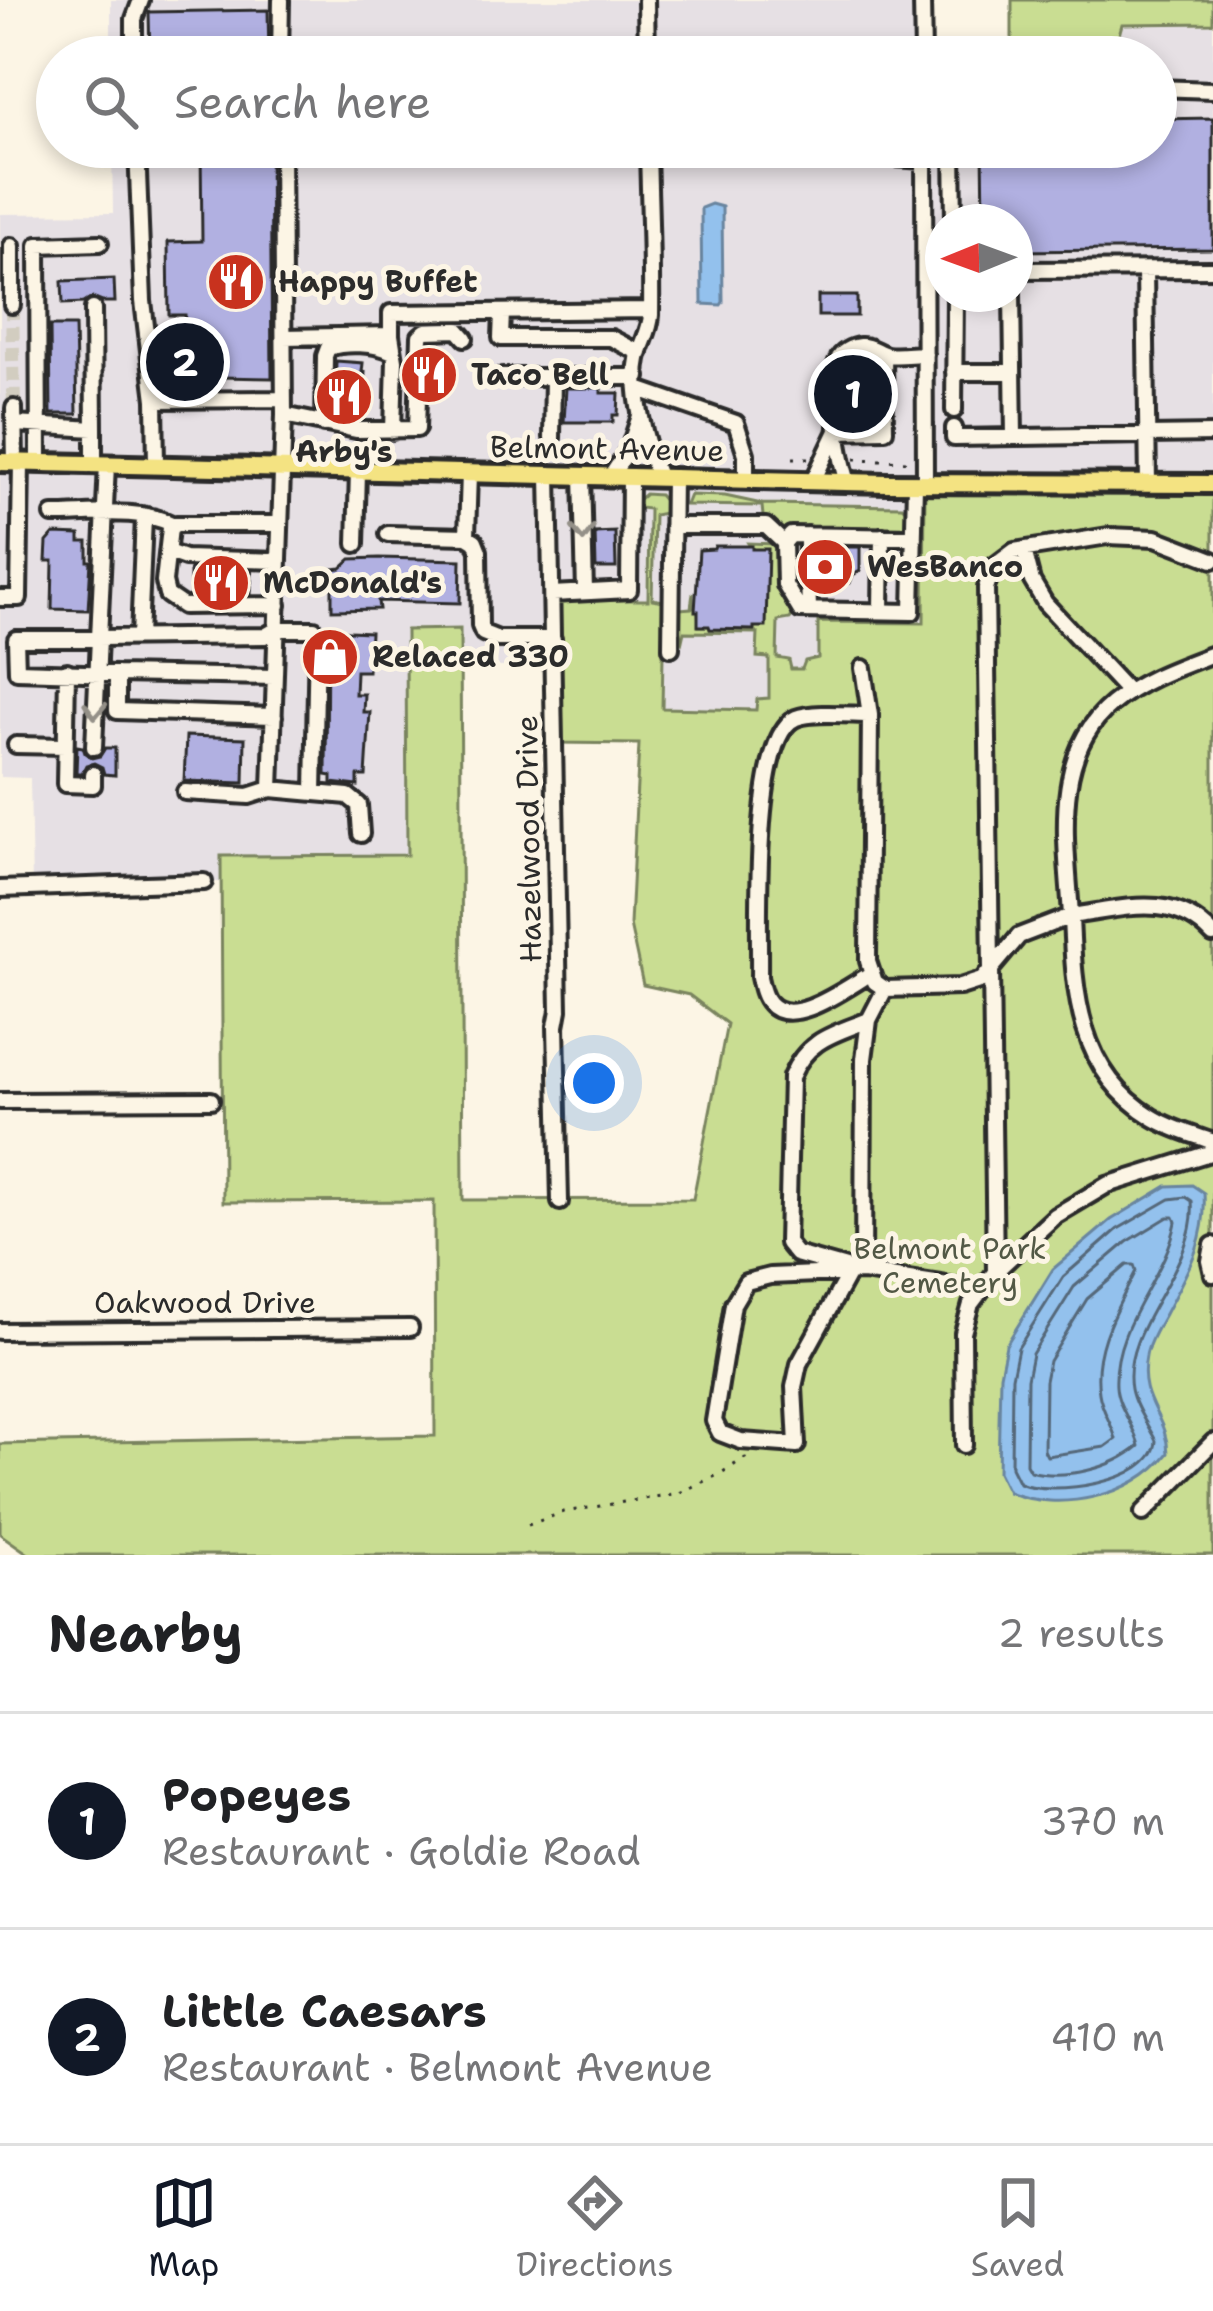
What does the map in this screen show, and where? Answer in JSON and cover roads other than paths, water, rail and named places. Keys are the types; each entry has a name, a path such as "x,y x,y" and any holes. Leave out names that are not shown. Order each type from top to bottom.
{"main road":[{"name":"Belmont Avenue","path":"19,462 920,484 1213,484"}],"street":[{"path":"134,36 141,0"},
{"path":"280,0 280,36"},
{"path":"646,0 647,36"},
{"path":"922,0 923,36"},
{"path":"1177,89 1213,90"},
{"path":"138,168 156,465"},
{"path":"271,790 284,407 281,168"},
{"path":"648,168 651,310 650,329 637,361 638,383 648,449 666,477 672,526 671,648"},
{"path":"914,537 791,535 784,543 785,585 800,610 912,612 925,354 924,168"},
{"path":"953,168 954,204"},
{"path":"12,304 6,246 100,243"},
{"path":"19,462 40,424 38,245"},
{"path":"1033,270 1213,269"},
{"path":"1145,270 1148,484"},
{"path":"93,309 94,429 106,514 94,747"},
{"path":"393,430 392,313 651,310"},
{"path":"502,312 501,338 611,338 640,353"},
{"path":"954,410 955,312"},
{"path":"1012,312 1014,437"},
{"path":"155,400 284,407 307,420 356,430 416,429 420,336 458,330 465,338"},
{"path":"284,337 391,334"},
{"path":"324,424 328,348 373,346 393,352"},
{"path":"848,482 837,431 840,356 863,346 884,355 925,354"},
{"path":"837,431 885,430 884,355"},
{"path":"954,372 1013,371"},
{"path":"502,376 638,383 736,423 746,454 746,479"},
{"path":"552,438 553,377"},
{"path":"0,598 19,598 21,500 14,408"},
{"path":"611,476 629,449 640,416"},
{"path":"15,424 94,429"},
{"path":"813,481 837,431"},
{"path":"954,433 1014,437 1213,434"},
{"path":"356,544 358,471"},
{"path":"467,536 469,473"},
{"name":"Hazelwood Drive","path":"548,474 560,1202"},
{"path":"582,475 585,592"},
{"path":"551,593 629,590 630,476"},
{"path":"0,499 21,500"},
{"path":"52,515 160,518 174,525 278,524"},
{"path":"140,637 144,517"},
{"path":"174,525 164,581 174,602 183,606 278,605"},
{"path":"672,526 766,526 784,543"},
{"path":"388,534 467,536 479,550 483,633 497,639 553,639"},
{"path":"807,535 807,554"},
{"path":"881,611 882,536"},
{"path":"995,1272 986,588 994,566 1014,551 1108,536 1156,538 1213,560"},
{"path":"1024,550 1032,580 1045,603 1128,692"},
{"path":"168,552 185,558 278,562"},
{"path":"808,574 808,610"},
{"path":"274,676 17,671 16,639 266,636 277,629 314,628 314,793"},
{"path":"1213,654 1128,692 1096,719 1077,754 1065,819 1074,971 1080,1016 1095,1057 1140,1110 1213,1142"},
{"path":"863,668 870,715 868,961 874,982 885,989 960,988 982,980 1019,936 1071,916 1170,907 1196,918 1213,935"},
{"path":"67,671 65,784 93,780"},
{"path":"117,674 117,711 274,716"},
{"path":"870,715 799,716 783,727 774,744 764,793 759,977 765,1001 781,1013 801,1013 872,974"},
{"path":"16,746 65,746"},
{"path":"185,792 249,796 271,790 354,799 359,805 361,834"},
{"path":"0,889 205,882"},
{"path":"885,989 869,1020 864,1060 856,1273 799,1364 794,1387 796,1445 741,1441 720,1433 714,1421 733,1304 746,1282 770,1276 856,1273 981,1290"},
{"path":"856,1273 796,1254 787,1243 791,1077 799,1059 820,1040 869,1020"},
{"path":"0,1101 211,1100"},
{"path":"964,1445 962,1333 971,1304 995,1272 1055,1216 1107,1185 1213,1152"},
{"path":"1213,1245 1213,1274"},
{"name":"Oakwood Drive","path":"0,1331 410,1328"},
{"path":"1143,1514 1213,1442"}],"water":[{"path":"722,207 721,305 702,304 701,208"},
{"path":"1192,1185 1204,1193 1199,1242 1151,1340 1144,1372 1168,1453 1136,1481 1094,1497 1050,1501 1008,1492 998,1472 1000,1375 1006,1345 1053,1269 1111,1220 1167,1186"}],"tunnel":[{"path":"12,305 14,408"}],"place":[{"name":"Happy Buffet","path":"236,282"},
{"name":"Little Caesars","path":"185,362"},
{"name":"Taco Bell","path":"429,375"},
{"name":"Popeyes","path":"853,394"},
{"name":"Arby's","path":"344,397"},
{"name":"WesBanco","path":"825,567"},
{"name":"McDonald's","path":"221,583"},
{"name":"Relaced 330","path":"330,657"}],"park label":[{"name":"Belmont Park Cemetery","path":"950,1266"}]}
